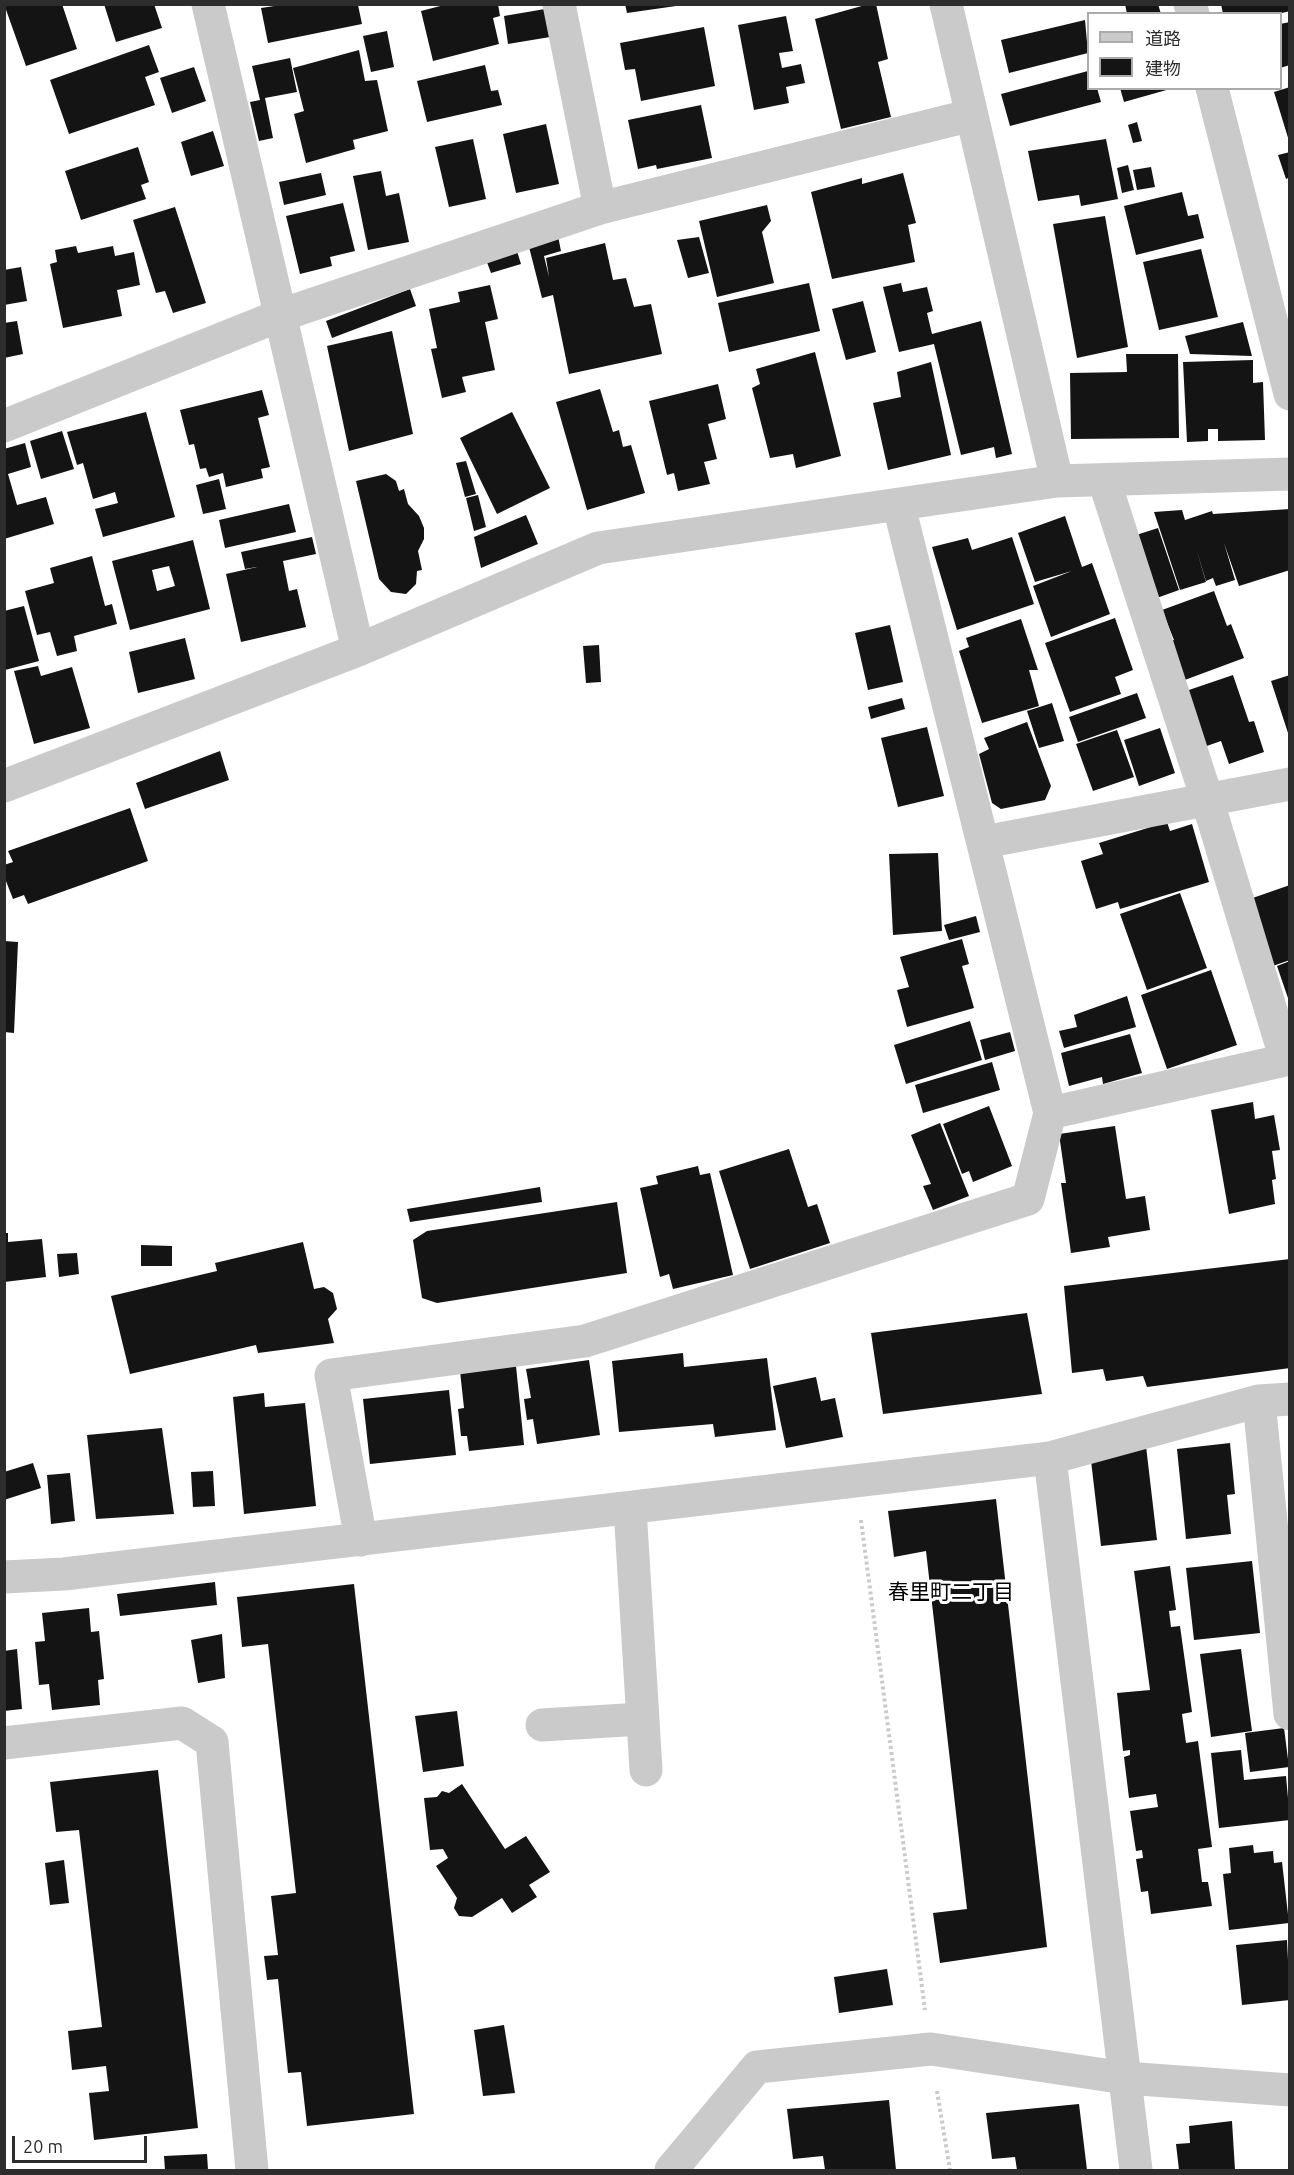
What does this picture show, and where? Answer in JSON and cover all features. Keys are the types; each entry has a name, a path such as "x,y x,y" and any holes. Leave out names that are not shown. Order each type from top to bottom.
{"street":[{"path":"208,4 358,650"},
{"path":"559,4 600,208"},
{"path":"946,4 1057,481"},
{"path":"1213,90 1290,394"},
{"path":"4,426 281,315 600,208 972,115"},
{"path":"4,786 358,650 598,548 899,506 1057,481 1290,474"},
{"path":"1050,1113 1288,1060 1104,480"},
{"path":"361,1540 331,1375 585,1341 1028,1198 1050,1113 899,506"},
{"path":"984,842 1290,784"},
{"path":"4,1577 64,1574 1050,1458 1274,1400 1290,1714"},
{"path":"1050,1458 1136,2170"},
{"path":"630,1508 646,1770"},
{"path":"542,1725 642,1719"},
{"path":"4,1743 182,1723 212,1742 252,2170"},
{"path":"671,2170 757,2067 931,2049 1125,2078 1290,2090"}],"path":[{"path":"856,1482 931,2049 950,2170"}],"building":[{"path":"4,4 62,4 77,49 26,66"},
{"path":"104,4 154,4 162,28 116,42"},
{"path":"448,4 498,4 500,16 493,18 499,44 433,61 421,11"},
{"path":"625,4 675,4 676,6 627,13"},
{"path":"876,4 888,59 878,62 891,117 841,129 815,19"},
{"path":"1125,4 1158,4 1160,12 1127,12"},
{"path":"1221,4 1290,4 1290,11 1282,13 1223,12"},
{"path":"281,5 358,5 362,24 268,43 261,8"},
{"path":"545,9 550,37 508,44 504,16"},
{"path":"786,16 793,51 779,53 782,68 801,64 805,83 786,87 789,103 754,110 738,25"},
{"path":"1085,20 1087,53 1009,73 1001,40"},
{"path":"1290,22 1290,65 1282,67 1282,24"},
{"path":"704,27 715,86 641,101 635,69 625,70 620,43"},
{"path":"387,31 394,67 371,72 363,36"},
{"path":"149,45 159,72 145,77 155,105 69,134 50,80"},
{"path":"359,50 365,81 377,80 388,131 353,140 355,149 306,163 294,114 304,111 293,68"},
{"path":"290,58 297,92 265,98 273,138 259,141 250,102 260,100 252,66"},
{"path":"485,65 491,91 498,90 502,105 427,122 417,81"},
{"path":"194,67 206,101 172,113 160,78"},
{"path":"1087,71 1087,90 1098,90 1101,102 1010,126 1001,94"},
{"path":"1290,87 1290,141 1274,92"},
{"path":"1121,90 1166,90 1124,102"},
{"path":"701,105 712,158 657,169 656,165 638,169 628,120"},
{"path":"1137,122 1142,141 1133,143 1128,125"},
{"path":"546,124 559,184 516,193 503,134"},
{"path":"213,131 224,166 191,176 181,142"},
{"path":"473,139 486,199 449,207 435,147"},
{"path":"1106,139 1118,199 1081,206 1079,195 1038,201 1028,151"},
{"path":"138,147 149,182 141,185 146,199 81,220 65,171"},
{"path":"1290,152 1290,177 1286,179 1278,155"},
{"path":"1128,165 1134,190 1122,193 1117,168"},
{"path":"1151,167 1155,187 1137,190 1133,170"},
{"path":"381,171 386,196 399,193 409,242 368,250 353,176"},
{"path":"321,173 326,195 284,205 279,182"},
{"path":"903,173 916,223 908,225 915,262 832,279 811,192 862,178 862,184"},
{"path":"1182,192 1188,216 1198,214 1204,238 1136,255 1124,206"},
{"path":"343,203 355,251 330,257 332,266 300,274 286,216"},
{"path":"767,205 771,221 762,232 774,283 717,297 699,221"},
{"path":"175,207 206,303 173,313 165,291 156,293 133,220"},
{"path":"1105,216 1128,347 1077,358 1053,224"},
{"path":"558,236 561,251 544,256 549,277 546,258 605,243 613,280 626,278 634,307 651,304 662,354 569,374 553,295 542,298 528,243"},
{"path":"699,237 709,273 688,278 677,240"},
{"path":"76,246 78,253 113,246 115,256 134,252 140,285 117,290 122,316 63,328 50,264 57,262 55,250"},
{"path":"516,248 521,264 491,273 485,257"},
{"path":"1201,249 1218,317 1159,330 1143,262"},
{"path":"21,267 27,301 4,305 4,270"},
{"path":"809,283 820,331 729,352 718,303"},
{"path":"901,283 903,292 927,287 933,311 927,313 932,334 981,321 1012,454 996,458 994,447 961,455 934,344 899,352 883,287"},
{"path":"490,285 498,319 485,322 495,370 462,377 466,392 442,398 431,349 437,348 429,309 460,302 458,292"},
{"path":"410,289 416,306 332,338 326,321"},
{"path":"863,301 876,352 846,360 832,309"},
{"path":"17,321 23,354 4,358 4,323"},
{"path":"1243,322 1252,356 1190,354 1185,336"},
{"path":"392,331 413,434 349,451 327,346"},
{"path":"815,352 841,456 796,468 793,454 770,458 752,388 760,384 756,369"},
{"path":"1126,354 1178,354 1179,438 1071,439 1070,373 1127,372"},
{"path":"1253,360 1253,383 1263,382 1265,440 1218,441 1218,429 1208,429 1208,441 1187,442 1183,362"},
{"path":"931,362 951,455 888,470 873,403 901,397 897,372"},
{"path":"718,384 726,419 708,424 717,459 704,462 710,484 678,491 674,473 667,475 649,401"},
{"path":"600,389 613,432 619,430 623,447 631,445 645,493 587,510 556,402"},
{"path":"262,390 269,415 258,418 270,467 261,469 263,478 226,487 223,473 209,477 206,468 200,469 194,444 189,445 180,410"},
{"path":"146,412 175,517 103,537 95,509 118,503 115,492 93,499 83,463 77,465 67,432"},
{"path":"512,412 550,488 497,514 460,438"},
{"path":"62,431 74,469 41,479 30,441"},
{"path":"25,443 31,467 8,474 17,505 46,497 54,524 4,539 4,449"},
{"path":"466,461 476,494 465,497 456,463"},
{"path":"386,474 396,481 399,491 404,489 408,504 419,516 424,528 424,539 418,551 422,570 417,571 416,584 406,594 391,592 379,579 356,481"},
{"path":"219,479 226,509 203,514 196,485"},
{"path":"478,495 486,527 474,531 466,498"},
{"path":"289,504 296,532 225,548 219,520"},
{"path":"1290,509 1290,570 1239,586 1224,543 1235,580 1216,586 1213,578 1206,581 1196,548 1206,582 1180,590 1154,512 1182,510 1185,520 1212,511 1213,514"},
{"path":"526,515 538,544 481,568 474,537"},
{"path":"1065,516 1082,567 1092,563 1110,614 1051,637 1033,586 1072,571 1035,582 1018,533"},
{"path":"1158,528 1179,590 1154,599 1133,536"},
{"path":"312,537 316,554 283,561 289,591 297,589 306,627 241,642 226,574 257,567 245,569 241,552"},
{"path":"1012,537 1034,604 957,630 932,547 968,538 972,550"},
{"path":"193,540 210,609 130,630 112,561","holes":["169,566 175,586 157,591 152,570"]},
{"path":"92,556 105,606 112,604 117,624 74,636 77,651 57,656 50,632 37,635 25,591 54,583 50,568"},
{"path":"1214,591 1227,626 1231,624 1244,658 1182,681 1167,642 1174,640 1162,610"},
{"path":"24,606 39,661 5,670 4,611"},
{"path":"1115,618 1133,670 1115,677 1121,694 1070,712 1045,643"},
{"path":"1021,619 1038,670 1029,670 1039,706 982,723 959,651 969,647 966,638"},
{"path":"890,625 903,682 868,690 855,633"},
{"path":"185,638 195,679 138,693 129,652"},
{"path":"599,645 601,682 586,683 583,646"},
{"path":"38,666 41,676 72,667 90,728 34,744 14,671"},
{"path":"1233,675 1249,722 1254,721 1264,752 1229,764 1221,741 1201,748 1183,692"},
{"path":"1290,675 1290,736 1289,736 1271,681"},
{"path":"1137,693 1146,718 1078,742 1069,717"},
{"path":"902,698 905,709 871,719 868,707"},
{"path":"1052,703 1064,741 1039,748 1027,711"},
{"path":"1027,722 1051,786 1045,800 1001,809 992,803 979,754 989,749 984,738"},
{"path":"927,727 944,796 898,807 881,738"},
{"path":"1160,728 1175,773 1139,786 1124,740"},
{"path":"1117,730 1134,777 1093,791 1076,744"},
{"path":"220,751 229,780 145,809 136,783"},
{"path":"130,808 148,861 28,904 24,895 13,899 4,876 4,865 13,862 8,851"},
{"path":"1167,822 1170,831 1192,824 1209,882 1120,909 1118,902 1096,909 1081,861 1103,854 1099,843"},
{"path":"938,853 942,931 893,935 889,854"},
{"path":"1290,885 1290,960 1267,968 1244,901"},
{"path":"1180,893 1207,968 1147,990 1120,914"},
{"path":"976,916 980,932 949,940 944,925"},
{"path":"962,939 969,964 962,966 974,1008 907,1027 897,990 909,987 900,957"},
{"path":"4,941 18,942 14,1033 4,1032"},
{"path":"1290,961 1290,1001 1289,1001 1277,966"},
{"path":"1211,970 1237,1045 1167,1069 1141,995"},
{"path":"1127,996 1136,1027 1064,1048 1059,1031 1077,1027 1074,1015"},
{"path":"970,1021 982,1060 906,1084 894,1045"},
{"path":"1010,1032 1015,1051 985,1060 980,1040"},
{"path":"1130,1034 1142,1073 1103,1084 1102,1077 1069,1086 1061,1053"},
{"path":"992,1062 1000,1090 923,1113 915,1085"},
{"path":"1253,1102 1255,1119 1274,1115 1280,1150 1272,1151 1276,1179 1272,1180 1275,1204 1229,1214 1211,1110"},
{"path":"989,1106 1012,1166 973,1182 969,1171 962,1174 943,1124"},
{"path":"940,1123 969,1196 933,1210 923,1186 931,1184 911,1135"},
{"path":"1115,1126 1126,1199 1145,1196 1150,1230 1108,1237 1110,1247 1071,1253 1061,1183 1066,1183 1059,1134"},
{"path":"789,1149 808,1207 817,1204 830,1243 750,1269 719,1171"},
{"path":"698,1166 700,1175 710,1173 733,1275 673,1289 669,1274 660,1277 640,1188 658,1184 656,1176"},
{"path":"540,1187 542,1202 410,1222 407,1209"},
{"path":"617,1202 627,1273 437,1303 422,1298 413,1240 427,1231"},
{"path":"4,1233 8,1233 8,1242 42,1239 46,1277 4,1282"},
{"path":"303,1242 314,1289 324,1287 333,1293 337,1309 328,1319 334,1343 258,1353 256,1345 130,1374 111,1296 217,1271 215,1263"},
{"path":"141,1245 172,1246 172,1266 141,1266"},
{"path":"77,1253 79,1274 59,1277 57,1254"},
{"path":"1290,1259 1290,1368 1147,1387 1143,1376 1106,1381 1103,1369 1072,1373 1064,1286"},
{"path":"1027,1313 1042,1394 883,1414 871,1333"},
{"path":"683,1353 684,1367 767,1358 776,1430 715,1437 713,1424 619,1432 612,1361"},
{"path":"589,1360 600,1435 537,1444 533,1419 527,1420 524,1399 531,1398 526,1369"},
{"path":"516,1366 524,1445 469,1451 467,1436 461,1436 458,1409 464,1408 460,1371"},
{"path":"816,1377 821,1401 835,1398 843,1437 786,1448 773,1386"},
{"path":"449,1390 456,1455 370,1464 363,1399"},
{"path":"264,1393 265,1407 305,1403 316,1506 244,1514 233,1397"},
{"path":"162,1428 174,1514 96,1519 87,1435"},
{"path":"1230,1443 1235,1494 1227,1495 1231,1534 1186,1539 1177,1449"},
{"path":"1146,1446 1157,1540 1101,1546 1090,1452"},
{"path":"33,1463 41,1488 4,1500 4,1472"},
{"path":"213,1471 215,1506 193,1507 191,1472"},
{"path":"70,1473 75,1521 51,1524 47,1475"},
{"path":"996,1499 1047,1947 940,1963 933,1913 967,1909 926,1551 894,1557 888,1511"},
{"path":"1252,1561 1260,1633 1194,1640 1186,1568"},
{"path":"1170,1566 1176,1610 1169,1611 1171,1627 1180,1626 1192,1712 1182,1714 1186,1743 1198,1741 1212,1847 1198,1849 1202,1882 1208,1882 1212,1906 1151,1914 1148,1891 1141,1892 1136,1859 1143,1858 1142,1850 1136,1851 1130,1811 1158,1807 1156,1794 1129,1798 1124,1757 1130,1755 1130,1750 1123,1751 1117,1693 1150,1690 1134,1571"},
{"path":"215,1582 217,1605 120,1616 117,1594"},
{"path":"354,1584 414,2114 307,2126 301,2072 288,2073 278,1979 267,1980 264,1956 278,1955 271,1896 296,1893 268,1644 242,1647 237,1597"},
{"path":"89,1608 91,1632 99,1631 104,1679 98,1680 100,1705 52,1710 49,1684 39,1685 35,1642 45,1641 42,1613"},
{"path":"222,1634 225,1678 198,1683 191,1640"},
{"path":"17,1649 22,1709 4,1711 4,1651"},
{"path":"1241,1649 1252,1731 1211,1737 1200,1654"},
{"path":"457,1711 464,1766 423,1772 415,1716"},
{"path":"1284,1728 1289,1767 1250,1772 1245,1733"},
{"path":"1241,1750 1244,1780 1286,1776 1290,1820 1219,1828 1211,1753"},
{"path":"158,1770 198,2128 94,2140 89,2093 109,2091 106,2066 72,2070 68,2031 102,2027 79,1830 56,1832 50,1782"},
{"path":"462,1784 505,1849 526,1836 550,1872 529,1885 537,1897 512,1913 502,1898 472,1917 459,1916 454,1908 457,1898 436,1866 448,1858 443,1849 430,1850 424,1798 437,1797 442,1791 449,1793"},
{"path":"1253,1845 1254,1853 1273,1851 1274,1863 1282,1862 1289,1923 1229,1930 1223,1874 1231,1873 1229,1848"},
{"path":"64,1860 69,1903 50,1905 45,1863"},
{"path":"1287,1940 1290,2000 1242,2005 1236,1945"},
{"path":"887,1969 893,2005 839,2013 834,1977"},
{"path":"504,2025 515,2093 483,2096 474,2030"},
{"path":"889,2100 896,2170 825,2170 823,2156 793,2159 787,2109"},
{"path":"1079,2104 1087,2170 1017,2170 1015,2157 992,2159 986,2113"},
{"path":"1232,2121 1235,2170 1179,2170 1176,2144 1190,2143 1189,2126"},
{"path":"207,2154 208,2170 165,2170 164,2156"}],"district":[{"name":"春里町二丁目","path":"951,1592"}]}
